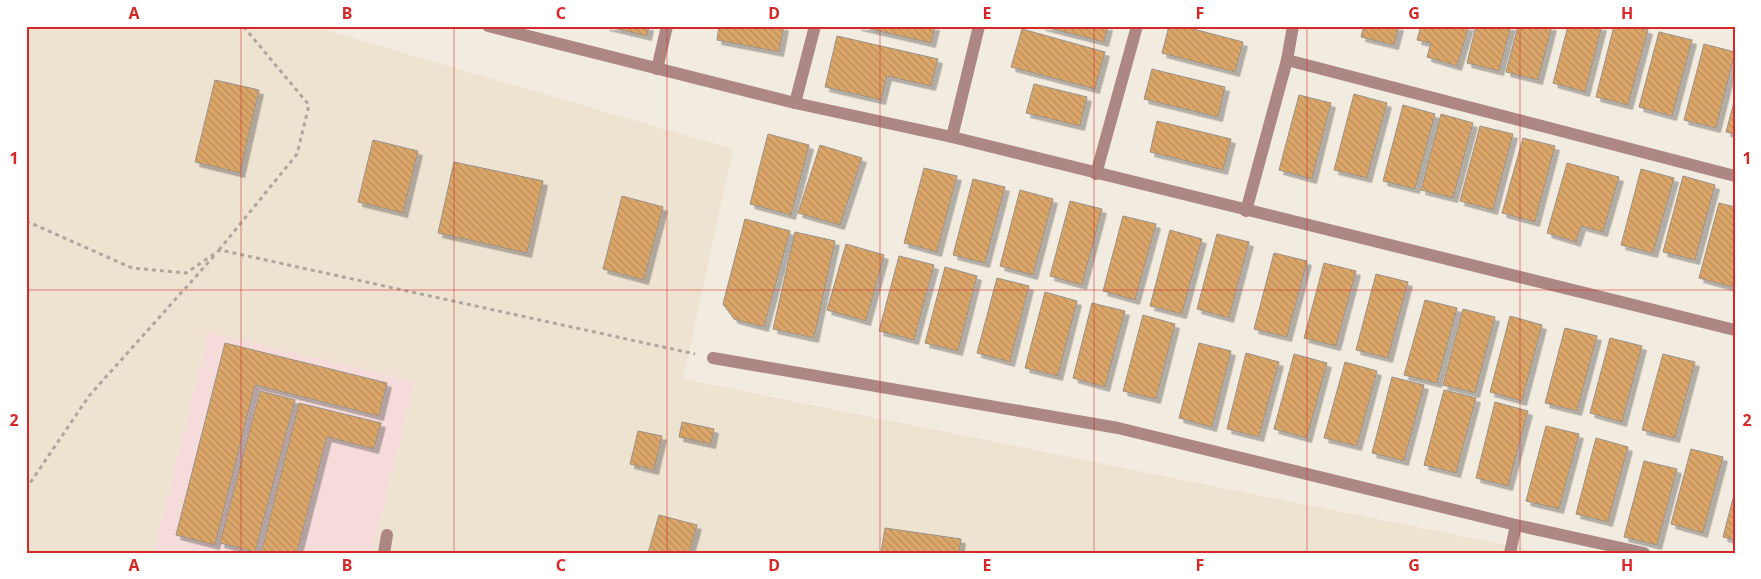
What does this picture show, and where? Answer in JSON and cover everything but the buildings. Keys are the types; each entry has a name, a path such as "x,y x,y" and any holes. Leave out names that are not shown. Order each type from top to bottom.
{"street":[{"path":"488,26 509,29 657,69 795,103 952,138 1735,330"},
{"path":"657,69 667,26"},
{"path":"795,103 815,26"},
{"path":"952,138 978,26"},
{"path":"1096,174 1137,26"},
{"path":"1246,211 1287,60 1293,26"},
{"path":"1287,60 1735,176"},
{"path":"713,358 1118,428 1644,553"},
{"path":"1510,553 1516,524"},
{"path":"384,553 387,535"}],"path":[{"path":"26,488 89,396 220,250 297,154 309,105 243,26"},
{"path":"26,221 132,268 186,272 220,250 713,358"}],"shaded area":[{"path":"26,26 311,26 733,149 683,379 1545,553 26,553"},
{"path":"208,332 415,382 372,553 153,553"}]}
